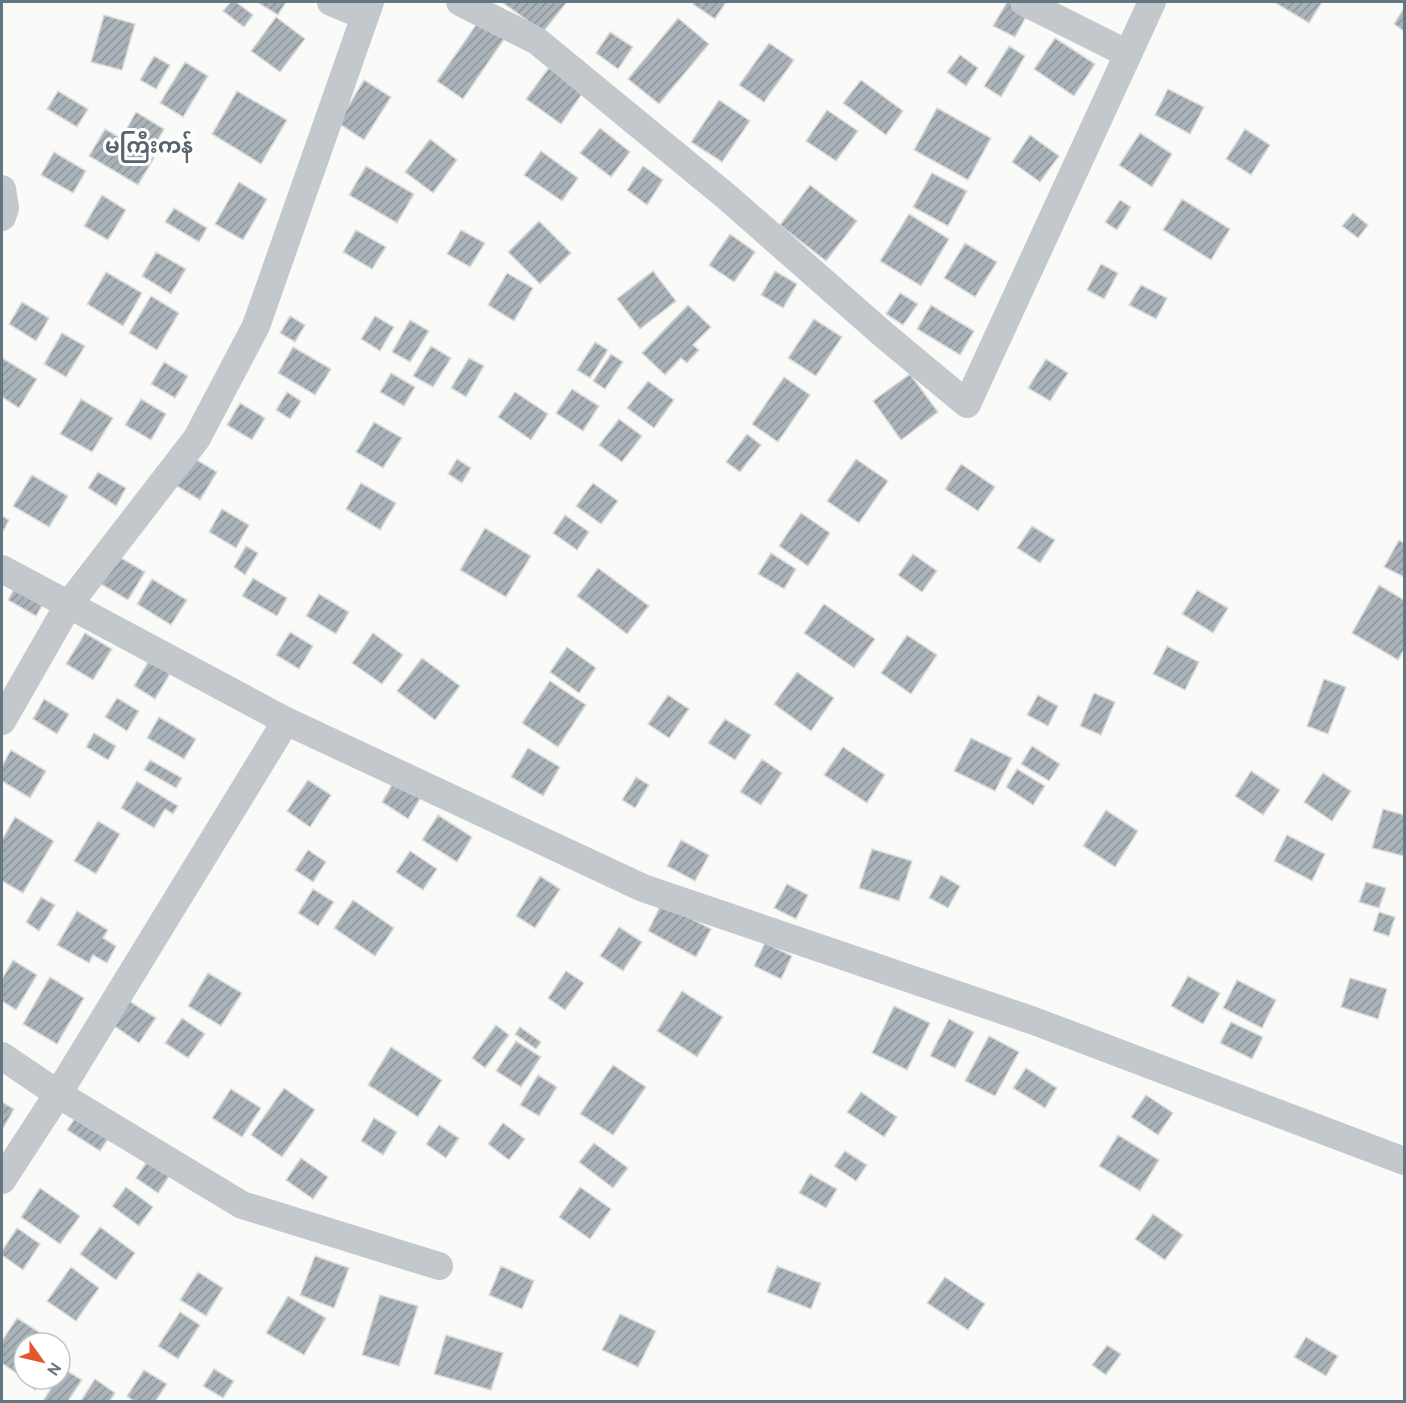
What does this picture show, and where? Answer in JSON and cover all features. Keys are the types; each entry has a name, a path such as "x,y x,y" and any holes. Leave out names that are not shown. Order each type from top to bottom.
{"street":[{"path":"2,721 69,604 197,438 256,326 367,9 331,2"},
{"path":"460,2 537,41 727,197 884,335 967,404 1152,2"},
{"path":"1024,2 1128,54"},
{"path":"2,189 5,208 2,217"},
{"path":"2,569 286,721 643,888 1034,1021 1404,1161"},
{"path":"2,1180 58,1094 286,721"},
{"path":"2,1056 58,1094 242,1205 439,1266"}],"building":[{"path":"231,2 236,2 253,15 244,27 223,11"},
{"path":"257,2 286,2 278,15"},
{"path":"502,2 567,2 543,32"},
{"path":"694,2 726,2 715,19 693,4"},
{"path":"1007,2 1029,11 1015,37 993,26"},
{"path":"1274,2 1322,2 1309,23"},
{"path":"1404,8 1404,31 1394,24"},
{"path":"104,15 135,24 122,70 91,62"},
{"path":"483,15 509,32 463,99 437,81"},
{"path":"276,17 305,39 280,72 251,51"},
{"path":"678,18 709,44 659,104 628,79"},
{"path":"610,32 633,47 618,69 596,53"},
{"path":"1055,38 1095,64 1074,96 1034,69"},
{"path":"769,43 794,60 764,102 739,85"},
{"path":"1009,46 1025,56 1001,97 984,86"},
{"path":"960,55 978,68 966,86 947,72"},
{"path":"154,56 170,65 156,89 140,80"},
{"path":"185,62 208,76 183,117 160,103"},
{"path":"550,66 584,91 561,124 526,99"},
{"path":"364,80 391,97 364,140 338,123"},
{"path":"861,80 903,111 886,135 843,103"},
{"path":"1168,89 1204,107 1190,134 1155,115"},
{"path":"58,91 88,109 77,127 47,109"},
{"path":"237,91 287,120 261,164 212,134"},
{"path":"719,100 750,121 722,162 691,142"},
{"path":"937,108 991,138 968,180 914,150"},
{"path":"827,110 858,131 836,161 806,141"},
{"path":"136,112 164,129 154,147 126,130"},
{"path":"600,128 630,152 611,177 580,153"},
{"path":"105,129 154,158 138,185 89,156"},
{"path":"1245,129 1270,145 1251,175 1226,159"},
{"path":"1140,133 1172,154 1152,187 1119,165"},
{"path":"1030,135 1059,156 1040,182 1012,162"},
{"path":"430,139 457,160 433,193 405,172"},
{"path":"541,151 578,178 562,201 524,175"},
{"path":"54,152 86,171 73,193 41,175"},
{"path":"366,166 414,194 397,223 349,195"},
{"path":"643,166 663,180 647,205 627,190"},
{"path":"932,173 967,191 948,226 913,207"},
{"path":"239,182 267,199 243,240 215,224"},
{"path":"810,185 857,221 826,261 780,225"},
{"path":"102,195 126,210 108,240 84,226"},
{"path":"1182,199 1230,229 1211,260 1163,230"},
{"path":"1120,200 1131,207 1117,230 1105,222"},
{"path":"174,208 207,228 199,242 165,222"},
{"path":"1353,213 1368,225 1358,238 1342,226"},
{"path":"909,214 949,239 921,286 880,261"},
{"path":"539,221 571,253 540,284 508,252"},
{"path":"356,230 386,247 372,269 343,252"},
{"path":"461,230 485,243 470,267 447,254"},
{"path":"730,234 755,252 734,282 709,265"},
{"path":"965,243 997,262 975,297 944,278"},
{"path":"156,252 186,269 171,294 142,276"},
{"path":"1101,264 1118,273 1104,299 1087,290"},
{"path":"653,271 676,301 640,329 617,299"},
{"path":"775,271 797,284 783,308 761,295"},
{"path":"106,272 142,293 123,326 87,304"},
{"path":"507,273 533,288 514,321 488,305"},
{"path":"1141,285 1167,298 1156,319 1129,305"},
{"path":"900,293 918,304 903,325 886,314"},
{"path":"151,296 179,313 157,350 129,333"},
{"path":"22,302 49,318 36,341 9,324"},
{"path":"688,305 711,327 693,345 699,350 687,363 681,358 665,375 642,353"},
{"path":"931,305 974,331 960,355 917,329"},
{"path":"290,316 305,325 295,342 280,333"},
{"path":"375,316 394,327 380,351 361,339"},
{"path":"814,319 842,337 816,376 788,358"},
{"path":"410,320 429,331 410,362 392,352"},
{"path":"62,333 85,346 66,377 44,364"},
{"path":"595,342 608,350 590,378 577,370"},
{"path":"431,346 451,358 433,387 413,376"},
{"path":"293,347 331,369 315,395 278,373"},
{"path":"611,354 623,362 605,389 593,381"},
{"path":"2,358 37,379 19,408 2,397"},
{"path":"469,358 484,366 466,397 451,388"},
{"path":"1046,359 1068,373 1050,401 1028,388"},
{"path":"164,362 188,376 175,398 151,384"},
{"path":"391,373 415,387 404,406 380,392"},
{"path":"910,374 938,412 901,440 873,401"},
{"path":"784,377 810,395 778,442 752,424"},
{"path":"648,381 674,400 654,428 627,408"},
{"path":"572,389 599,406 583,431 556,413"},
{"path":"287,392 301,401 290,419 276,410"},
{"path":"515,392 548,414 531,440 498,417"},
{"path":"81,399 113,418 92,452 60,434"},
{"path":"141,399 166,414 151,440 125,425"},
{"path":"240,403 265,418 252,440 227,425"},
{"path":"619,419 642,436 622,462 599,445"},
{"path":"374,422 402,438 383,468 356,452"},
{"path":"747,434 761,445 740,472 726,462"},
{"path":"192,457 217,472 200,500 175,485"},
{"path":"457,459 471,468 462,483 448,474"},
{"path":"856,459 888,481 859,523 827,501"},
{"path":"961,464 995,487 978,511 945,489"},
{"path":"98,472 126,488 116,506 88,488"},
{"path":"32,475 68,496 49,527 13,506"},
{"path":"361,483 396,503 380,530 346,509"},
{"path":"593,483 618,501 601,524 576,506"},
{"path":"222,509 249,525 236,548 209,532"},
{"path":"801,513 830,533 808,566 779,546"},
{"path":"565,515 589,532 577,550 553,533"},
{"path":"2,516 9,520 2,533"},
{"path":"1032,526 1055,540 1040,563 1017,548"},
{"path":"485,528 531,556 506,597 460,570"},
{"path":"1399,540 1404,543 1404,577 1384,567"},
{"path":"246,546 258,553 245,575 234,567"},
{"path":"771,553 796,569 784,589 758,574"},
{"path":"913,554 937,571 922,592 898,575"},
{"path":"116,555 145,572 128,600 99,583"},
{"path":"598,568 649,606 627,634 577,596"},
{"path":"253,578 287,598 277,616 242,596"},
{"path":"152,579 187,600 171,625 137,604"},
{"path":"19,581 47,597 36,616 8,600"},
{"path":"1379,585 1404,600 1404,650 1398,660 1352,633"},
{"path":"1197,590 1228,608 1213,633 1182,614"},
{"path":"319,594 349,612 336,634 306,616"},
{"path":"824,604 875,639 854,668 804,633"},
{"path":"290,632 313,646 299,669 276,655"},
{"path":"85,633 112,649 93,680 66,664"},
{"path":"373,633 403,655 382,684 352,663"},
{"path":"907,635 937,655 911,694 881,673"},
{"path":"1167,646 1199,662 1185,690 1153,674"},
{"path":"567,647 596,668 579,693 550,672"},
{"path":"422,658 460,686 435,720 397,691"},
{"path":"150,659 171,672 155,699 134,686"},
{"path":"797,672 834,698 811,731 774,704"},
{"path":"1324,679 1346,687 1328,734 1307,726"},
{"path":"550,681 586,705 558,747 522,723"},
{"path":"1094,693 1115,702 1101,735 1080,726"},
{"path":"668,695 689,709 669,738 648,724"},
{"path":"1038,695 1058,706 1048,726 1027,715"},
{"path":"117,698 139,711 127,731 105,717"},
{"path":"44,699 69,714 57,734 33,719"},
{"path":"159,717 196,739 184,759 147,738"},
{"path":"725,719 751,735 735,760 708,743"},
{"path":"94,733 116,746 108,760 86,747"},
{"path":"971,738 1012,758 995,791 954,771"},
{"path":"1032,746 1060,764 1049,781 1021,764"},
{"path":"843,747 885,775 867,803 824,775"},
{"path":"528,748 560,767 543,796 511,777"},
{"path":"11,750 46,771 30,798 2,781 2,766"},
{"path":"762,759 782,773 761,805 740,792"},
{"path":"150,760 182,778 176,788 144,770"},
{"path":"1017,769 1045,786 1033,805 1006,787"},
{"path":"1251,771 1280,790 1263,815 1235,796"},
{"path":"1323,773 1351,791 1332,821 1304,802"},
{"path":"636,777 649,785 635,808 622,800"},
{"path":"308,780 331,795 310,827 287,811"},
{"path":"395,780 421,797 408,819 382,802"},
{"path":"137,781 178,806 173,814 165,809 154,828 121,808"},
{"path":"1383,809 1404,815 1404,856 1372,848"},
{"path":"1106,810 1138,831 1115,867 1083,846"},
{"path":"438,815 472,837 457,862 422,840"},
{"path":"15,817 54,841 23,893 2,881 2,840"},
{"path":"98,821 120,834 96,874 74,861"},
{"path":"1287,835 1325,854 1312,881 1274,861"},
{"path":"681,840 709,855 695,881 667,866"},
{"path":"872,849 912,861 899,901 859,888"},
{"path":"308,850 326,862 313,882 295,870"},
{"path":"410,851 437,869 423,890 396,872"},
{"path":"941,875 960,886 948,908 929,898"},
{"path":"540,876 560,889 535,928 516,916"},
{"path":"1366,882 1386,888 1379,908 1359,902"},
{"path":"787,884 808,895 796,919 774,908"},
{"path":"313,889 334,902 318,926 298,913"},
{"path":"41,897 55,905 39,931 26,922"},
{"path":"353,900 394,928 375,956 334,928"},
{"path":"662,903 711,929 696,957 648,931"},
{"path":"77,911 108,930 103,938 116,946 107,963 93,955 89,963 57,945"},
{"path":"1379,912 1395,917 1389,936 1373,931"},
{"path":"619,927 642,942 623,971 600,956"},
{"path":"765,943 792,956 781,979 754,966"},
{"path":"13,960 37,975 16,1010 2,1001 2,979"},
{"path":"566,971 584,983 565,1010 548,998"},
{"path":"208,973 242,993 221,1026 188,1006"},
{"path":"1188,976 1220,993 1203,1024 1171,1006"},
{"path":"50,977 84,998 57,1044 23,1024"},
{"path":"1350,978 1387,989 1378,1019 1341,1007"},
{"path":"1237,980 1276,1000 1262,1028 1223,1008"},
{"path":"682,991 723,1017 697,1057 657,1031"},
{"path":"129,1001 156,1018 139,1043 113,1025"},
{"path":"894,1006 930,1023 907,1070 872,1053"},
{"path":"182,1018 205,1034 188,1058 165,1043"},
{"path":"949,1019 974,1032 955,1068 930,1056"},
{"path":"1231,1022 1263,1037 1252,1059 1220,1043"},
{"path":"496,1025 509,1035 485,1068 472,1058"},
{"path":"520,1027 541,1042 536,1049 515,1034"},
{"path":"989,1036 1019,1052 995,1096 965,1081"},
{"path":"516,1041 541,1057 521,1087 496,1071"},
{"path":"391,1047 442,1080 418,1117 368,1085"},
{"path":"613,1065 646,1087 613,1135 580,1114"},
{"path":"1026,1068 1057,1088 1045,1108 1013,1088"},
{"path":"538,1075 557,1087 539,1116 520,1105"},
{"path":"284,1088 315,1110 282,1157 251,1135"},
{"path":"231,1089 261,1108 242,1137 212,1118"},
{"path":"861,1092 897,1117 884,1137 847,1112"},
{"path":"1146,1095 1173,1113 1158,1135 1131,1117"},
{"path":"2,1102 14,1109 2,1130"},
{"path":"86,1102 118,1124 100,1151 67,1130"},
{"path":"374,1118 397,1132 383,1155 361,1141"},
{"path":"503,1123 525,1139 509,1160 488,1144"},
{"path":"439,1125 459,1138 446,1158 426,1144"},
{"path":"1118,1135 1159,1160 1140,1191 1099,1166"},
{"path":"594,1143 628,1168 613,1188 579,1162"},
{"path":"845,1151 867,1165 856,1181 834,1166"},
{"path":"150,1157 172,1172 158,1193 136,1178"},
{"path":"301,1158 328,1177 313,1199 286,1180"},
{"path":"810,1174 837,1189 826,1208 799,1193"},
{"path":"126,1187 153,1207 139,1226 112,1206"},
{"path":"580,1187 611,1209 590,1239 559,1217"},
{"path":"40,1188 80,1216 60,1244 21,1217"},
{"path":"1153,1214 1183,1235 1165,1260 1135,1239"},
{"path":"100,1227 135,1253 116,1280 80,1254"},
{"path":"17,1228 40,1244 23,1270 2,1255 2,1251"},
{"path":"315,1256 349,1268 334,1308 300,1295"},
{"path":"501,1266 534,1281 522,1309 489,1295"},
{"path":"777,1266 821,1283 811,1309 767,1292"},
{"path":"71,1267 99,1288 76,1321 47,1301"},
{"path":"198,1272 223,1288 206,1316 180,1300"},
{"path":"945,1277 985,1304 968,1330 927,1303"},
{"path":"380,1295 418,1306 399,1366 362,1355"},
{"path":"288,1296 326,1318 304,1355 266,1333"},
{"path":"180,1312 200,1325 178,1359 158,1346"},
{"path":"620,1314 656,1331 638,1367 602,1350"},
{"path":"17,1318 37,1331 12,1331 12,1370 2,1363 2,1341"},
{"path":"446,1335 503,1353 491,1390 434,1374"},
{"path":"1306,1337 1338,1356 1326,1376 1294,1357"},
{"path":"1107,1345 1121,1354 1106,1375 1092,1365"},
{"path":"214,1369 234,1381 223,1398 203,1386"},
{"path":"144,1370 167,1384 155,1402 135,1402 127,1396"},
{"path":"72,1374 82,1380 67,1402 43,1401 49,1391 72,1391"},
{"path":"95,1379 115,1393 109,1402 80,1402"}],"district":[{"name":"မကြီးကန်","path":"149,146"}]}
